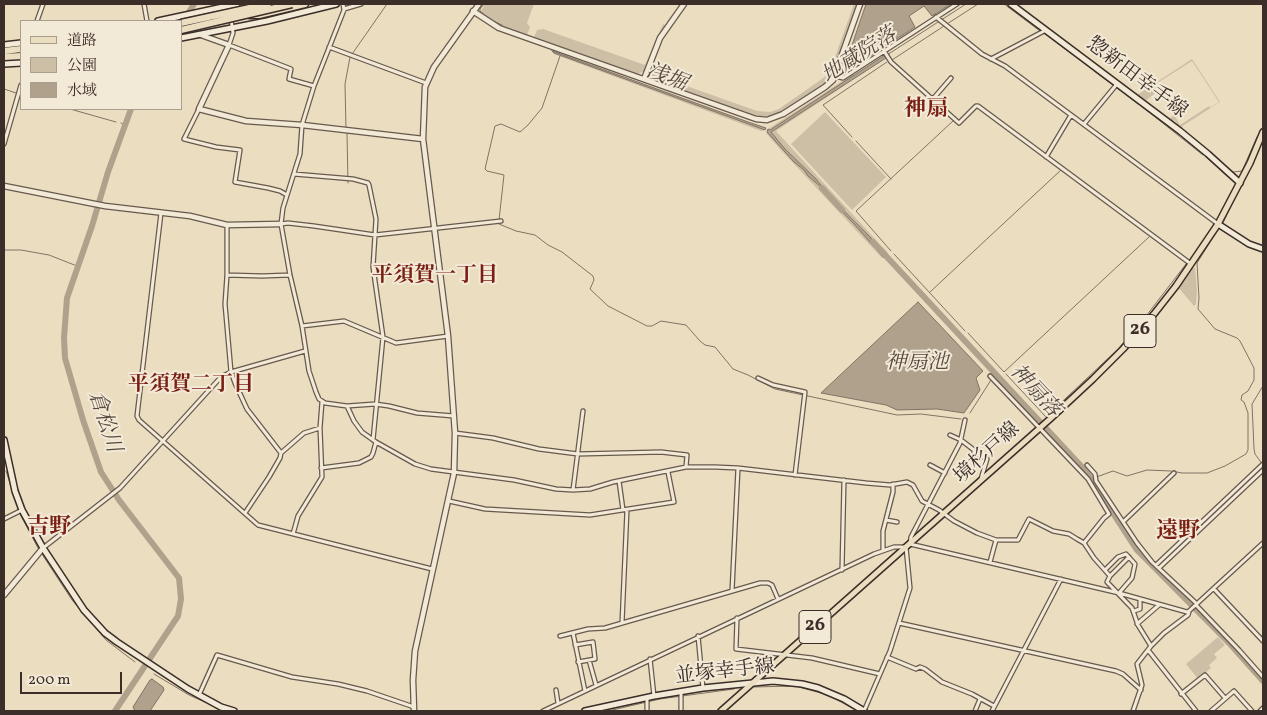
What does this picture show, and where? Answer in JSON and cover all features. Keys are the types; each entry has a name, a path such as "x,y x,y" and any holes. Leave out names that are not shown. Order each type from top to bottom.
{"highway":[{"path":"253,8 261,4"},
{"path":"180,20 268,4"},
{"path":"182,30 292,4"},
{"path":"248,15 259,15 305,4"},
{"path":"4,51 20,49"},
{"path":"4,57 20,56"}],"main road":[{"path":"180,20 197,13 237,4"},
{"path":"182,38 336,4"},
{"name":"惣新田幸手線","path":"1011,4 1208,154 1240,183"},
{"path":"4,44 20,43"},
{"path":"4,64 20,63"},
{"name":"境杉戸線","path":"721,711 1042,426 1123,349 1154,314 1191,265 1218,224 1240,183 1263,132"},
{"path":"1218,224 1244,241 1263,249"},
{"path":"4,440 6,468 22,510 43,548 84,610 105,633 141,658 198,695 234,711"},
{"name":"並塚幸手線","path":"585,711 647,697 703,688 783,682 810,686 844,699 864,711"},
{"path":"733,685 737,690 737,696"}],"street":[{"path":"38,20 43,4"},
{"path":"144,4 147,20"},
{"path":"293,534 298,516 322,477 320,428 322,402 316,392 305,351 302,326 281,224 287,195 300,154 302,125 314,86 344,9 343,4"},
{"path":"344,9 361,4"},
{"path":"198,695 217,655 292,677 338,684 367,691 414,709 413,680 416,651 432,569 449,501 454,473 455,433 448,336 423,139 426,83 434,67 479,4"},
{"path":"644,79 660,38 684,4"},
{"path":"473,11 499,28 756,119 767,120 784,114 825,87 835,76 860,4"},
{"path":"835,76 843,78 957,4"},
{"path":"228,5 233,33 184,139 216,147 240,150 235,182 268,188 287,195"},
{"path":"936,17 991,59 1005,66 1071,114 1218,224"},
{"path":"991,59 1046,30"},
{"path":"201,35 291,69 289,79 314,86"},
{"path":"329,48 426,83"},
{"path":"884,51 888,59 959,123 978,106 1191,265"},
{"path":"932,100 951,78"},
{"path":"1084,124 1117,84"},
{"path":"4,144 20,88"},
{"path":"199,109 246,122 302,125 423,139"},
{"path":"1046,157 1071,114"},
{"path":"294,174 353,179 368,183 376,219 373,267 383,337 373,453 371,457 359,463 321,468"},
{"path":"4,186 104,206 190,216 227,225 288,223 375,235 501,220"},
{"path":"161,212 137,416 139,420 258,526 432,569"},
{"path":"227,225 225,304 231,372 247,408 281,453"},
{"path":"227,275 262,276 290,274"},
{"path":"302,326 344,320 396,343 448,336"},
{"path":"4,595 43,548 120,488 221,377 231,372 305,351"},
{"path":"990,376 1042,426 1091,484 1109,514 1084,543"},
{"path":"758,378 804,392 795,475"},
{"path":"322,402 347,406 376,404 417,413 454,416"},
{"path":"347,406 362,432 374,441 416,464 454,473 573,490 590,489 618,481 686,468 738,468 866,483 893,484 902,482 911,484 917,491 920,499 977,533 996,540 1018,540 1029,519 1053,530 1069,534 1084,543 1110,576"},
{"path":"573,490 583,411"},
{"path":"864,711 887,657 910,588 908,545 961,440 966,420"},
{"path":"245,514 273,471 281,453 304,433 320,428"},
{"path":"455,433 494,438 539,449 578,454 670,453 687,455 686,468"},
{"path":"950,435 961,440 974,450 974,454 988,459 980,481"},
{"path":"967,446 969,441"},
{"path":"1158,567 1263,464"},
{"path":"930,465 944,473"},
{"path":"1087,465 1095,474 1096,481 1137,543 1158,567 1240,650 1263,678"},
{"path":"732,591 738,468"},
{"path":"1158,567 1263,470"},
{"path":"449,501 485,509 590,515 674,502 668,472"},
{"path":"1123,522 1174,473"},
{"path":"842,570 844,480"},
{"path":"618,481 625,510 622,623"},
{"path":"1091,484 1096,481"},
{"path":"882,550 883,531 893,492 893,484"},
{"path":"4,519 22,510"},
{"path":"886,520 897,522"},
{"path":"990,562 996,540"},
{"path":"1133,711 1142,684 1137,664 1164,633 1188,615 1189,611 1263,543"},
{"path":"543,711 882,550 908,545 990,562 1119,593 1180,611 1189,611"},
{"path":"1105,570 1118,557 1126,554 1135,564 1133,576 1119,593"},
{"path":"1129,557 1110,576 1107,582 1134,611 1138,624 1151,646"},
{"path":"992,711 1060,579"},
{"path":"560,636 588,629 605,628 760,583 772,585 778,599"},
{"path":"1214,589 1263,642"},
{"path":"1134,611 1140,609 1140,599"},
{"path":"1138,624 1159,605"},
{"path":"737,618 736,649 812,658 880,674"},
{"path":"899,623 1116,671 1123,674 1141,690"},
{"path":"572,633 585,691"},
{"path":"698,636 703,688"},
{"path":"575,644 592,642 595,659 578,662"},
{"path":"1148,650 1196,711"},
{"path":"887,657 916,669 920,667 925,669 942,682 994,706"},
{"path":"650,659 654,696"},
{"path":"590,660 596,685"},
{"path":"1181,694 1205,675 1225,698"},
{"path":"556,690 558,703"},
{"path":"1211,711 1234,691 1252,711"},
{"path":"680,692 681,711"},
{"path":"647,697 647,711"},
{"path":"975,711 980,698"},
{"path":"1260,711 1263,708"}],"green space":[{"path":"485,4 534,4 527,23 530,27 527,35 502,26 489,18 481,11"},
{"path":"854,4 857,4 831,78 773,116 758,116 653,79 650,73 757,111 770,112 779,109 829,74"},
{"path":"663,24 665,25 651,52 644,71 638,74 534,37 537,30 543,29 645,65"},
{"path":"552,52 765,130 761,131"},
{"path":"886,58 776,131 888,253 886,256 771,132"},
{"path":"1192,59 1220,102 1181,127 1174,120 1169,119 1174,115 1180,125 1209,106 1210,108 1219,102 1192,61 1159,82 1161,89 1145,101 1137,95"},
{"path":"853,74 854,76 768,129"},
{"path":"825,112 886,177 852,210 791,144"},
{"path":"767,132 794,162 822,188 826,195 884,258 779,148"},
{"path":"1192,267 1195,268 1197,291 1196,304 1194,306 1178,287"},
{"path":"1218,637 1225,645 1214,654 1217,658 1209,665 1211,668 1198,679 1186,664"}],"water":[{"path":"866,4 951,4 932,16 924,6 909,16 915,27 866,59 850,51"},
{"path":"552,51 766,128 765,130"},
{"path":"885,55 886,58 771,132 871,238 886,256 884,258 826,195 822,188 794,162 767,132 768,129 770,130"},
{"name":"神扇池","path":"918,302 983,371 976,378 980,390 964,413 937,409 897,410 886,405 821,393"},
{"path":"152,679 163,687 164,690 150,711 135,711 133,707"}],"waterway":[{"name":"倉松川","path":"182,23 194,4"},
{"path":"346,129 345,84 350,57 387,4"},
{"path":"484,4 480,11 491,20 502,25"},
{"name":"地蔵院落","path":"887,55 966,4"},
{"path":"947,24 978,4"},
{"path":"1004,4 1040,31"},
{"path":"892,60 944,26"},
{"path":"1044,33 1092,69"},
{"path":"499,220 504,175 485,169 495,126 501,124 520,132 528,125 542,108 560,56"},
{"path":"852,137 823,105 887,62"},
{"path":"1094,71 1113,85"},
{"path":"1116,87 1138,104"},
{"path":"4,89 16,93"},
{"path":"1140,105 1203,155"},
{"path":"74,110 116,122"},
{"name":"倉松川","path":"115,711 178,616 181,599 179,578 119,500 101,472 83,420 65,358 64,338 67,298 108,172 131,110"},
{"path":"891,251 856,211 953,121"},
{"name":"倉松川","path":"121,123 125,125"},
{"path":"347,133 348,183"},
{"path":"1233,172 1242,171 1257,137"},
{"path":"856,141 891,179"},
{"path":"1205,156 1228,177"},
{"path":"930,292 1061,170"},
{"path":"1222,225 1243,181"},
{"name":"神扇落","path":"822,188 842,210"},
{"path":"499,224 516,231 535,235 548,245 562,252 593,276 594,280 590,289 608,306 647,326 652,326 661,321 686,325 705,345 715,347 733,369 775,389 897,415 921,414 961,419"},
{"path":"1091,479 1113,471 1127,476 1147,470 1207,473 1225,466 1246,454 1248,450 1248,413 1244,402 1241,400 1242,395 1248,391 1254,380 1254,368 1240,341 1215,329 1198,309 1197,263 1219,228"},
{"path":"968,333 1004,372 1149,237"},
{"name":"神扇落","path":"873,242 1082,467 1137,550 1230,644 1263,681"},
{"path":"4,250 21,250 49,255 77,266"},
{"path":"894,254 965,331"},
{"path":"1049,414 1118,349 1186,264"},
{"path":"1006,374 1046,417"},
{"path":"970,413 991,380"},
{"path":"1263,386 1252,404 1254,449 1255,454 1263,465"},
{"path":"6,471 21,516 38,548 72,600 106,640 135,662"},
{"path":"1155,570 1172,552"},
{"path":"154,674 189,695 225,711"},
{"path":"753,687 795,686 828,695"},
{"path":"608,711 660,699 734,689"},
{"path":"834,698 857,711"}],"district":[{"name":"神扇","path":"926,111"},
{"name":"平須賀一丁目","path":"435,277"},
{"name":"平須賀二丁目","path":"191,386"},
{"name":"吉野","path":"49,529"},
{"name":"遠野","path":"1178,533"}],"water label":[{"name":"浅堀","path":"666,79"}]}
